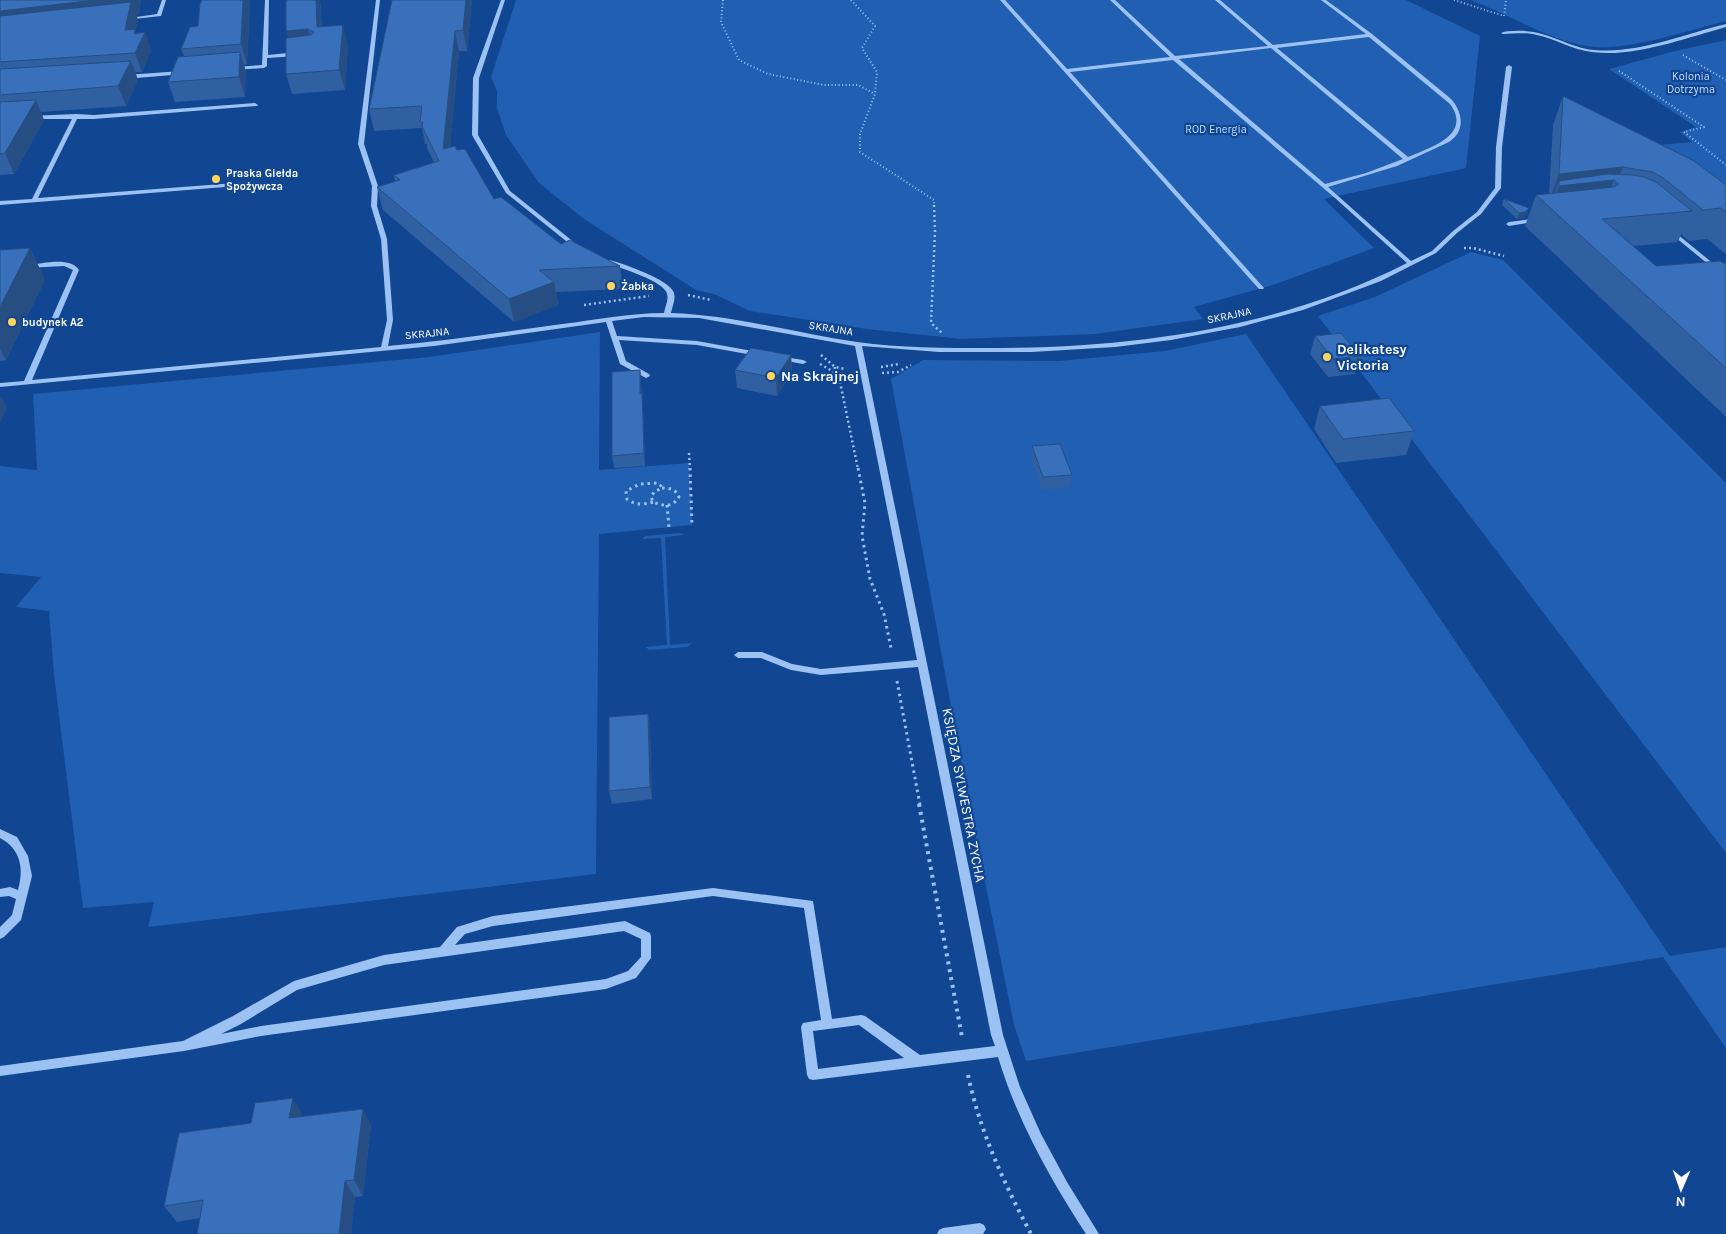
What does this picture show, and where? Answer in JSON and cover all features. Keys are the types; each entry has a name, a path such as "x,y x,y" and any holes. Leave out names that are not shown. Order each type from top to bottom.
{"street":[{"path":"122,19 159,15 164,0"},
{"path":"228,69 264,66 266,57 267,0"},
{"path":"378,0 361,144 376,186 374,206 384,239 390,320 384,349"},
{"path":"503,0 476,78 476,140 513,196 574,246 587,252"},
{"path":"1002,0 1261,288"},
{"path":"1112,0 1173,57 1324,186 1411,264"},
{"path":"1217,0 1407,160"},
{"path":"1323,0 1370,35 1456,106 1458,113 1455,134 1450,139 1386,170 1324,186"},
{"path":"1503,33 1522,31 1539,33 1568,45 1592,51 1622,52 1726,25"},
{"path":"1065,71 1370,35"},
{"path":"266,57 304,53"},
{"name":"SKRAJNA","path":"0,385 384,349 485,338 608,319 667,314 699,316 858,344 939,350 1032,350 1115,345 1171,338 1240,325 1301,309 1355,290 1411,264 1434,252 1479,214 1498,188 1499,147 1509,67"},
{"path":"115,77 192,72"},
{"path":"20,118 255,105"},
{"path":"34,200 76,116"},
{"path":"0,203 248,184"},
{"path":"1526,222 1533,214"},
{"path":"1509,224 1546,220"},
{"path":"1663,225 1726,277"},
{"path":"602,258 657,281 670,290 667,314"},
{"path":"16,268 64,264 74,267 76,270 28,382"},
{"path":"29,274 50,265"},
{"path":"608,319 623,362 646,376"},
{"path":"614,338 697,343 764,355"},
{"name":"KSIĘDZA SYLWESTRA ZYCHA","path":"858,344 1001,1052 1022,1107 1050,1165 1093,1234"},
{"path":"774,357 803,362"},
{"path":"738,655 762,655 791,667 821,672 922,664"},
{"path":"0,833 13,840 23,856 27,876 17,917 0,934"},
{"path":"0,892 10,891 22,897"},
{"path":"443,952 461,930 493,921 713,892 810,904 827,1025"},
{"path":"0,1071 184,1046 261,1031 606,984 632,975 646,958 646,936 625,926 384,960 294,986 237,1020 184,1046"},
{"path":"918,1061 861,1020 807,1028 813,1075 1001,1052"},
{"path":"943,1234 980,1229"}],"path":[{"path":"723,0 721,22 739,60 768,74 824,84 858,84 876,94"},
{"path":"851,0 875,26 862,48 877,72 876,94 860,134 860,152 934,200 937,222 930,308 931,323 944,335"},
{"path":"1454,0 1488,10"},
{"path":"1504,16 1506,0"},
{"path":"1680,53 1726,80"},
{"path":"1619,71 1704,127 1684,132 1726,165"},
{"path":"835,366 832,369 832,378 840,382 865,503 862,536 870,579 884,614 974,1106 993,1161 1032,1234"},
{"path":"689,453 692,525"},
{"path":"653,502 651,500 652,494 663,488 671,488 679,494 678,500 667,505 661,506 653,502 640,505 632,503 627,499 626,491 640,484 658,483 663,488"},
{"path":"667,505 669,528"}],"green space":[{"name":"ROD Energia","path":"516,0 1406,0 1480,36 1466,168 1324,199 1374,248 1273,285 1194,307 1203,319 1095,334 961,339 867,329 750,311 714,294 696,290 584,219 539,183 506,135 497,108 497,91 491,77"},
{"path":"1470,0 1726,0 1726,21 1637,44 1602,47 1587,46 1557,38"},
{"name":"Kolonia Dotrzyma","path":"1726,40 1726,213 1637,147 1692,142 1680,132 1696,127 1609,69 1675,51"},
{"path":"1471,252 1503,260 1726,483 1726,853 1318,316 1375,297"},
{"path":"600,332 599,470 689,463 692,525 599,534 596,874 148,927 154,902 83,908 54,675 49,611 16,607 41,577 0,573 0,466 37,470 33,394 429,357"},
{"path":"1246,334 1670,956 1726,947 1726,1048 1663,957 1026,1061 1014,1025 967,793 891,379 923,360 1059,361 1165,351"},
{"path":"680,533 684,535 665,537 670,645 692,643 687,647 649,650 646,647 667,645 661,538 642,539 645,536"}],"building":[{"path":"0,0 95,0 0,11"},
{"path":"202,0 243,0 241,44 181,49 190,27 198,26"},
{"path":"286,0 316,0 317,27 343,25 339,70 286,74 286,38 311,35 314,32 308,29 286,31"},
{"path":"392,0 466,0 463,30 455,31 443,149 455,146 457,150 465,149 494,199 501,197 561,244 570,240 620,266 539,270 554,282 509,299 377,187 400,180 394,175 439,161 422,126 423,122 420,122 422,106 369,109"},
{"path":"131,2 125,30 135,29 134,34 145,32 135,53 0,62 0,16"},
{"path":"240,52 239,77 168,82 178,57"},
{"path":"131,61 118,86 0,95 0,69"},
{"path":"1563,96 1694,161 1726,185 1726,212 1721,208 1703,210 1662,177 1652,172 1623,167 1559,174"},
{"path":"36,100 5,153 0,154 0,102"},
{"path":"1607,174 1632,175 1656,182 1692,211 1602,219 1656,266 1720,261 1726,263 1726,368 1536,195 1614,187 1619,184 1614,180 1559,186 1559,181"},
{"path":"1504,199 1529,208 1525,212 1519,213"},
{"path":"30,248 0,307 0,250"},
{"path":"1341,333 1360,356 1333,359 1315,336"},
{"path":"751,348 791,355 776,378 735,370"},
{"path":"640,370 644,453 612,456 612,372"},
{"path":"1389,398 1414,431 1343,439 1320,406"},
{"path":"1060,444 1072,475 1043,477 1032,446"},
{"path":"648,714 650,787 609,791 609,717"},
{"path":"293,1098 289,1118 363,1109 354,1180 345,1181 339,1234 197,1234 203,1200 164,1206 179,1133 251,1123 255,1103"}],"place":[{"name":"Praska Giełda Spożywcza","path":"216,179"},
{"name":"Żabka","path":"611,286"},
{"name":"budynek A2","path":"12,322"},
{"name":"Delikatesy Victoria","path":"1327,357"},
{"name":"Na Skrajnej","path":"771,376"}]}
